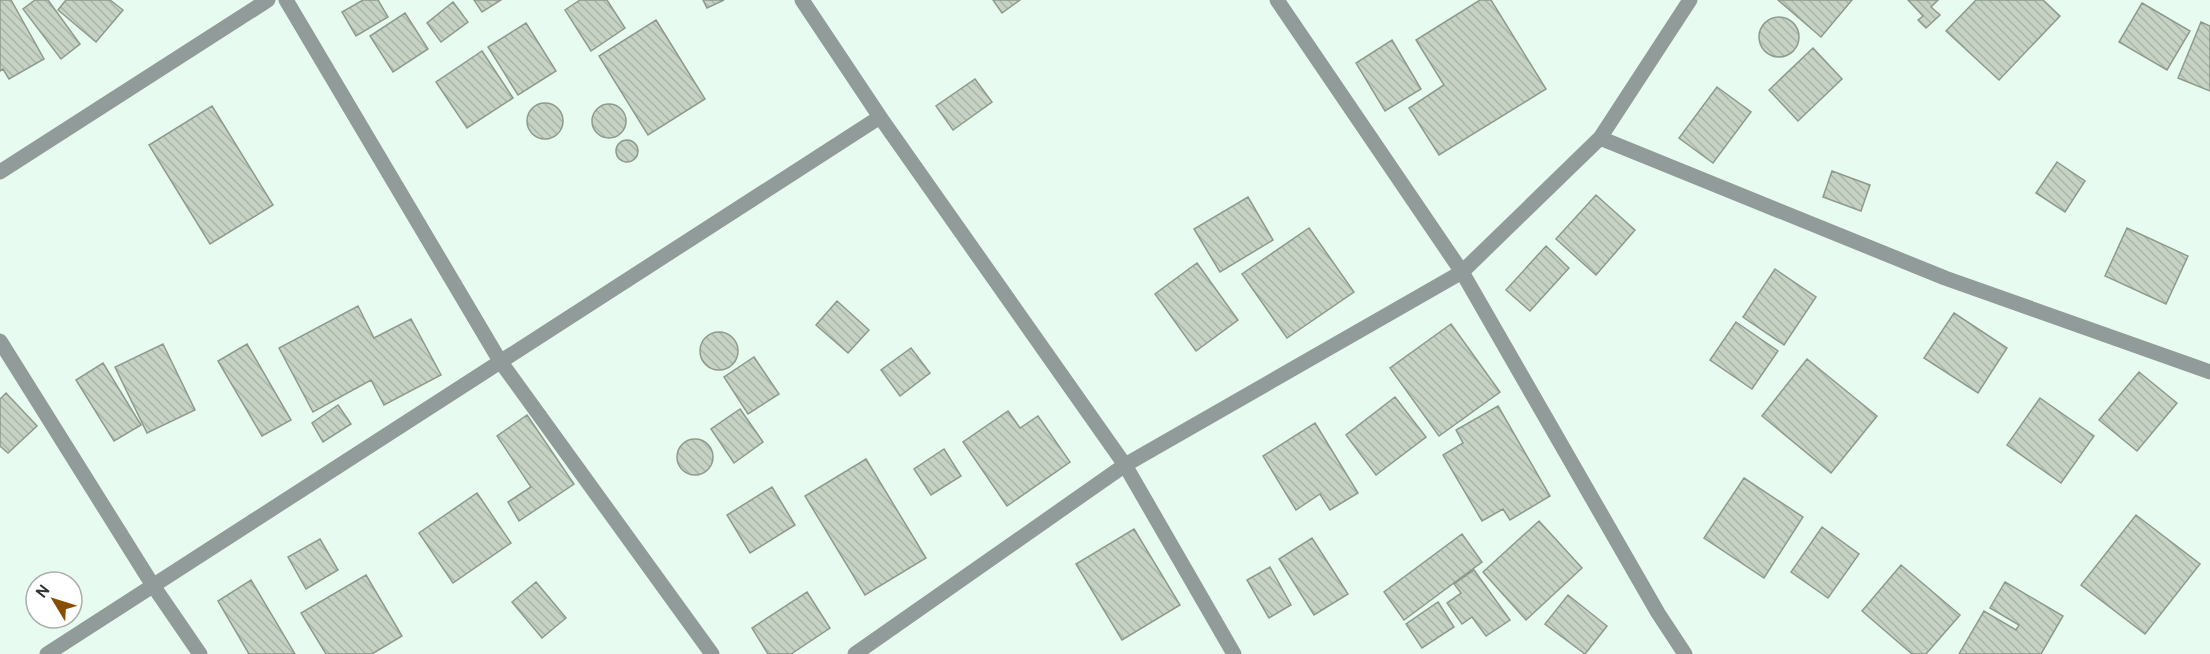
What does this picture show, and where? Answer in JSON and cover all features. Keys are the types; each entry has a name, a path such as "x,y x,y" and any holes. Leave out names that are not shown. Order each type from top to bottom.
{"street":[{"path":"0,172 268,0"},
{"path":"286,0 500,361 712,654"},
{"path":"802,0 880,117 1125,465 1234,654"},
{"path":"1277,0 1462,272 1652,602 1685,654"},
{"path":"855,654 1125,465 1462,272 1600,138 1690,0"},
{"path":"47,654 152,584 880,117"},
{"path":"1600,138 1945,278 2210,372"},
{"path":"0,341 152,584 200,654"}],"building":[{"path":"0,0 11,0 44,59 9,79 3,69 0,71"},
{"path":"35,0 48,0 80,44 61,59 23,9"},
{"path":"66,0 110,0 123,10 96,42 58,10"},
{"path":"363,0 378,0 388,17 356,36 342,12"},
{"path":"474,0 501,0 482,12"},
{"path":"580,0 607,0 625,28 591,51 565,10"},
{"path":"703,0 724,0 707,8"},
{"path":"993,0 1020,0 1002,13"},
{"path":"1480,0 1491,0 1546,89 1439,155 1409,108 1444,85 1416,40"},
{"path":"1778,0 1852,0 1821,37"},
{"path":"1908,0 1938,0 1931,7 1940,15 1926,28 1918,20 1923,16"},
{"path":"1976,0 2043,0 2060,16 1999,80 1946,31"},
{"path":"453,2 468,22 441,42 427,23"},
{"path":"2142,3 2190,31 2167,70 2119,42"},
{"path":"405,13 428,49 393,72 370,36"},
{"path":"1779,17 1787,18 1793,23 1798,29 1798,45 1793,51 1787,56 1779,57 1771,56 1765,51 1760,45 1759,37 1760,29 1765,23 1771,18"},
{"path":"656,20 705,99 648,135 599,56"},
{"path":"2201,22 2210,26 2210,91 2178,78"},
{"path":"526,23 556,71 518,95 488,47"},
{"path":"1392,40 1421,89 1385,111 1356,63"},
{"path":"1813,48 1842,79 1798,121 1769,90"},
{"path":"482,51 513,98 467,128 436,82"},
{"path":"975,79 992,102 953,130 936,106"},
{"path":"1717,87 1751,112 1713,163 1679,138"},
{"path":"545,103 557,109 563,121 557,133 545,139 533,133 527,121 533,109"},
{"path":"609,104 621,109 626,121 621,133 609,138 597,133 592,121 597,109"},
{"path":"212,106 273,205 210,244 149,145"},
{"path":"627,140 635,143 638,151 635,159 627,162 619,159 616,151 619,143"},
{"path":"2057,162 2085,181 2065,212 2036,193"},
{"path":"1832,171 1870,185 1861,211 1823,197"},
{"path":"1596,195 1635,230 1596,275 1556,239"},
{"path":"1248,197 1273,240 1220,272 1194,229"},
{"path":"1309,228 1354,292 1287,338 1242,274"},
{"path":"2127,228 2188,256 2166,304 2105,276"},
{"path":"1546,246 1569,268 1530,311 1506,290"},
{"path":"1197,263 1238,320 1196,351 1155,294"},
{"path":"1775,269 1816,297 1784,345 1743,317"},
{"path":"837,301 869,330 848,353 816,325"},
{"path":"358,306 374,338 411,319 441,375 384,405 371,380 313,412 279,348"},
{"path":"1954,313 2007,348 1978,393 1924,358"},
{"path":"1736,322 1778,351 1752,389 1710,360"},
{"path":"1451,324 1500,392 1439,436 1390,368"},
{"path":"719,332 732,338 738,351 732,364 719,370 706,364 700,351 706,338"},
{"path":"163,344 195,410 147,433 115,367"},
{"path":"247,344 291,420 262,436 218,361"},
{"path":"911,348 930,373 900,396 881,370"},
{"path":"754,357 779,394 748,414 724,377"},
{"path":"1807,359 1877,416 1831,473 1762,416"},
{"path":"103,363 141,425 114,441 76,380"},
{"path":"2139,372 2177,403 2137,451 2099,420"},
{"path":"6,393 37,426 8,453 0,446 0,399"},
{"path":"1395,397 1426,437 1376,475 1346,435"},
{"path":"2040,398 2094,436 2061,483 2007,445"},
{"path":"338,405 351,424 323,442 312,423"},
{"path":"1498,406 1550,496 1510,520 1503,509 1482,521 1443,455 1463,443 1456,430"},
{"path":"740,409 763,442 734,463 711,429"},
{"path":"1008,411 1020,428 1038,416 1070,462 1007,506 963,442"},
{"path":"527,415 574,484 519,521 508,502 531,487 497,436"},
{"path":"1315,423 1358,493 1330,510 1320,494 1296,510 1263,456"},
{"path":"695,439 708,444 713,457 708,470 695,475 682,470 677,457 682,444"},
{"path":"944,449 961,476 931,495 914,469"},
{"path":"866,459 926,558 865,595 805,496"},
{"path":"1744,478 1803,517 1764,578 1704,538"},
{"path":"772,487 795,525 750,553 727,515"},
{"path":"477,493 511,543 453,583 419,533"},
{"path":"2136,515 2200,564 2145,634 2081,585"},
{"path":"1539,521 1582,568 1526,620 1483,572"},
{"path":"1822,527 1859,554 1828,598 1791,572"},
{"path":"1134,529 1180,605 1122,640 1076,564"},
{"path":"1462,534 1482,562 1404,620 1384,592"},
{"path":"1312,538 1348,594 1314,615 1279,559"},
{"path":"320,539 338,570 306,589 288,557"},
{"path":"1901,565 1960,615 1926,654 1912,654 1862,611"},
{"path":"1270,567 1291,605 1269,618 1247,580"},
{"path":"1474,570 1510,620 1486,636 1472,617 1462,624 1447,603 1461,593 1454,584"},
{"path":"366,575 402,636 372,654 326,654 301,613"},
{"path":"251,580 295,654 249,654 218,601"},
{"path":"536,582 566,618 542,638 512,602"},
{"path":"2005,582 2063,616 2041,654 1959,654 1984,611 2016,630 2019,625 1990,608"},
{"path":"807,592 830,628 791,654 768,654 752,628"},
{"path":"1568,595 1607,626 1585,654 1545,624"},
{"path":"1438,602 1454,627 1422,648 1406,624"}]}
